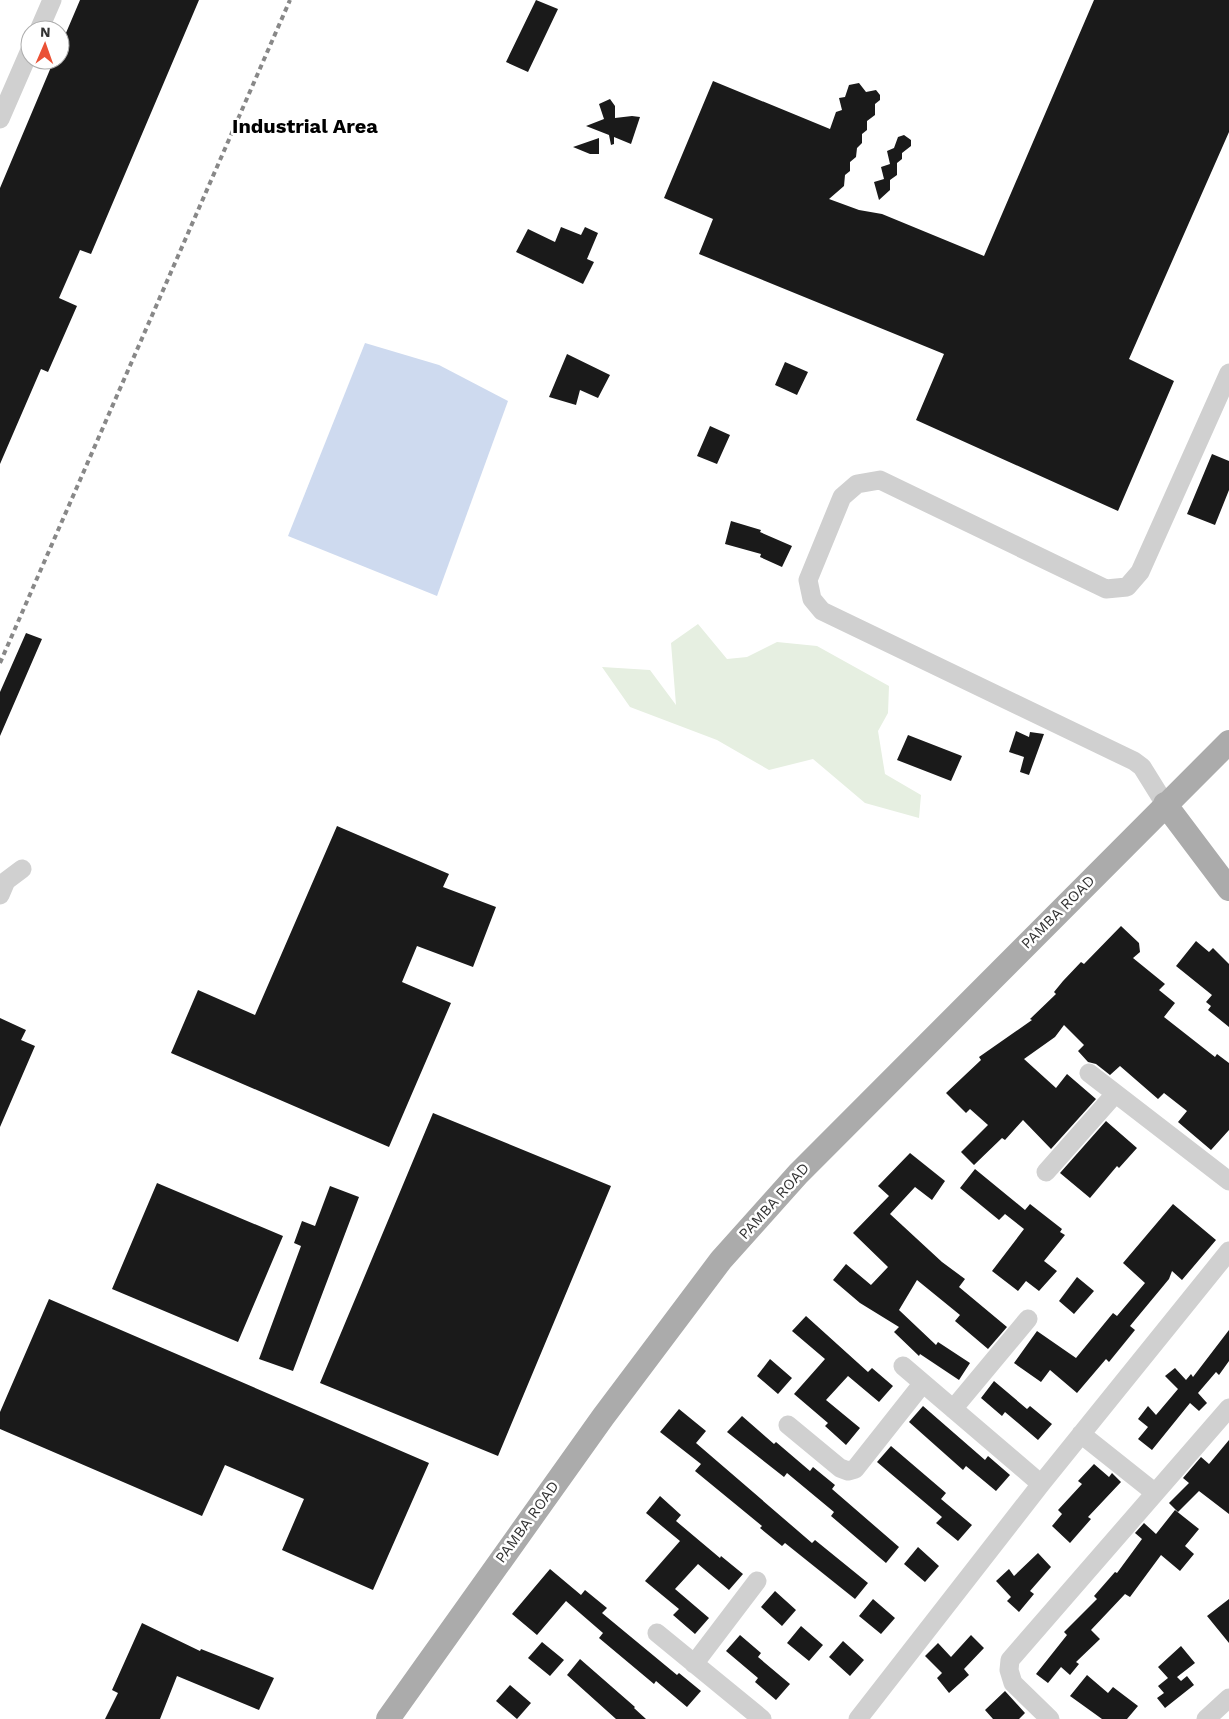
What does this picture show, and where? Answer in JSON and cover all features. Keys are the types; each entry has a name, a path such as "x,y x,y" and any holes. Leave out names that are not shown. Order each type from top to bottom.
{"main road":[{"name":"PAMBA ROAD","path":"388,1719 603,1416 721,1260 798,1174 1165,804 1229,742"},
{"path":"1165,804 1229,889"}],"street":[{"path":"43,20 52,0"},
{"path":"0,119 21,70"},
{"path":"1165,804 1142,767 1134,761 822,611 812,599 808,580 842,497 856,484 880,480 1106,589 1127,587 1140,572 1229,373"},
{"path":"0,895 6,881 14,873 22,870"},
{"path":"1089,1073 1229,1182"},
{"path":"1046,1172 1115,1094"},
{"path":"858,1719 1041,1484 1229,1251"},
{"path":"953,1409 1028,1319"},
{"path":"903,1366 1041,1484"},
{"path":"788,1426 840,1468 848,1471 855,1469 923,1383"},
{"path":"1050,1719 1013,1683 1009,1670 1010,1660 1154,1492 1229,1408"},
{"path":"1081,1434 1154,1492"},
{"path":"694,1664 758,1581"},
{"path":"657,1633 762,1719"},
{"path":"1206,1719 1229,1698"}],"shaded area":[{"path":"698,624 727,659 747,657 777,642 817,646 889,686 888,713 878,731 885,774 921,795 919,818 865,803 813,759 769,770 717,740 630,707 602,667 650,670 676,705 671,643"}],"water":[{"path":"365,343 439,365 508,401 437,596 288,536"}],"building":[{"path":"80,0 199,0 91,254 80,250 59,298 77,306 48,372 41,369 0,464 0,188 50,70 70,70 70,24"},
{"path":"536,0 558,9 528,72 506,62"},
{"path":"1094,0 1229,0 1229,132 1129,359 1174,381 1118,511 916,420 944,354 699,254 713,219 664,198 713,81 830,129 836,112 842,110 839,98 845,97 849,85 859,83 866,92 876,90 880,95 880,100 875,104 875,115 867,121 867,130 862,134 862,143 857,148 856,157 850,162 850,171 845,175 844,186 829,199 859,210 882,214 984,256"},
{"path":"610,99 615,106 615,118 640,117 631,144 614,137 614,144 611,145 609,135 586,126 604,119 599,104"},
{"path":"904,135 911,140 911,146 902,153 902,159 897,163 897,175 890,180 890,190 879,200 874,182 884,179 881,167 890,164 887,151 894,148 898,137"},
{"path":"599,138 599,154 590,154 573,147"},
{"path":"561,227 581,235 585,227 598,233 587,259 594,262 583,284 516,252 528,229 555,242"},
{"path":"567,354 610,375 598,398 580,390 576,405 549,397"},
{"path":"785,362 808,372 797,395 775,385"},
{"path":"710,426 730,435 717,464 697,456"},
{"path":"1212,454 1229,461 1229,490 1215,525 1187,514"},
{"path":"731,521 761,530 760,532 792,546 782,567 760,557 761,554 725,544"},
{"path":"26,633 42,639 0,736 0,692"},
{"path":"1016,731 1029,737 1030,732 1044,734 1029,775 1020,772 1024,757 1009,752"},
{"path":"908,735 962,756 951,781 897,760"},
{"path":"337,826 449,874 443,887 496,907 473,967 417,946 402,982 451,1003 389,1147 171,1053 198,990 255,1015"},
{"path":"1121,926 1139,943 1140,952 1133,958 1165,984 1159,990 1175,1003 1164,1017 1215,1057 1217,1054 1229,1063 1229,1130 1211,1150 1178,1122 1187,1111 1164,1093 1158,1099 1120,1066 1110,1075 1096,1064 1088,1062 1078,1051 1084,1045 1064,1025 1055,1037 1024,1059 1056,1088 1067,1074 1096,1099 1051,1149 1023,1120 1005,1140 1002,1138 974,1165 961,1152 988,1125 970,1109 966,1113 946,1093 981,1060 979,1057 1032,1020 1030,1019 1056,994 1054,992 1063,981 1081,962 1084,964"},
{"path":"1196,941 1209,952 1213,948 1229,964 1229,1027 1208,1010 1211,1006 1206,1002 1212,995 1176,966"},
{"path":"0,1018 26,1030 21,1040 35,1046 0,1127"},
{"path":"433,1113 611,1186 498,1456 320,1383"},
{"path":"1106,1121 1137,1148 1119,1168 1117,1166 1090,1198 1060,1173"},
{"path":"910,1153 945,1181 932,1200 915,1187 890,1214 942,1262 965,1279 959,1287 1007,1327 988,1349 955,1321 960,1315 917,1280 899,1310 936,1345 938,1342 970,1363 959,1380 920,1354 919,1356 894,1332 899,1327 860,1303 833,1280 846,1264 871,1285 888,1267 853,1233 889,1196 878,1186"},
{"path":"975,1169 1025,1210 1030,1204 1062,1229 1060,1232 1065,1235 1044,1261 1057,1271 1039,1291 1026,1281 1018,1291 992,1271 1024,1229 1005,1214 999,1220 960,1188"},
{"path":"157,1183 283,1236 238,1342 112,1289"},
{"path":"330,1186 359,1197 293,1371 259,1359 301,1246 294,1243 302,1221 315,1226"},
{"path":"1173,1204 1216,1240 1182,1280 1172,1271 1169,1279 1130,1326 1135,1330 1109,1362 1106,1359 1077,1393 1050,1370 1041,1382 1014,1363 1037,1331 1076,1358 1113,1313 1117,1316 1145,1283 1123,1263"},
{"path":"1077,1277 1094,1291 1074,1314 1059,1301"},
{"path":"49,1299 429,1463 373,1590 282,1550 304,1499 225,1465 202,1516 0,1429 0,1412"},
{"path":"806,1316 868,1372 872,1368 893,1386 879,1402 848,1376 826,1400 860,1428 846,1445 825,1426 828,1423 794,1394 825,1359 792,1331"},
{"path":"1229,1330 1229,1361 1219,1375 1216,1372 1198,1393 1207,1403 1199,1411 1190,1403 1152,1450 1138,1439 1148,1427 1138,1419 1148,1406 1156,1415 1178,1389 1165,1376 1175,1368 1186,1380 1191,1374 1193,1377"},
{"path":"770,1359 792,1378 778,1394 757,1376"},
{"path":"994,1381 1027,1409 1030,1406 1052,1424 1038,1440 1005,1412 1002,1416 981,1398"},
{"path":"923,1406 985,1460 988,1456 1010,1475 996,1491 966,1466 963,1470 909,1422"},
{"path":"679,1409 706,1431 696,1443 812,1543 815,1540 868,1583 855,1599 785,1543 782,1546 760,1528 762,1526 695,1471 701,1464 660,1432"},
{"path":"742,1416 774,1444 776,1442 810,1471 813,1467 835,1485 832,1489 899,1547 886,1563 831,1516 834,1512 787,1473 784,1477 727,1432"},
{"path":"1229,1440 1229,1514 1199,1491 1178,1512 1169,1503 1189,1483 1183,1478 1201,1457 1209,1464"},
{"path":"891,1446 946,1493 941,1499 972,1525 958,1541 936,1523 942,1517 877,1462"},
{"path":"1094,1464 1109,1477 1112,1473 1121,1482 1088,1517 1091,1519 1070,1543 1052,1526 1062,1514 1058,1510 1082,1484 1078,1481"},
{"path":"660,1496 681,1515 676,1521 720,1558 721,1556 743,1574 729,1590 698,1564 675,1589 709,1618 695,1634 673,1615 679,1609 645,1581 680,1541 646,1513"},
{"path":"1175,1510 1199,1529 1185,1546 1194,1554 1180,1571 1161,1555 1130,1597 1125,1594 1091,1630 1100,1639 1076,1662 1079,1664 1070,1675 1061,1667 1048,1683 1036,1674 1067,1635 1064,1632 1097,1599 1094,1596 1115,1572 1117,1573 1142,1539 1135,1533 1144,1523 1156,1534"},
{"path":"918,1547 939,1566 925,1582 904,1564"},
{"path":"1038,1553 1051,1567 1030,1591 1034,1594 1019,1612 1007,1601 1011,1597 996,1581 1009,1569 1014,1576"},
{"path":"550,1569 581,1595 585,1590 607,1608 602,1613 677,1675 679,1673 701,1691 687,1707 656,1681 654,1684 599,1638 603,1633 566,1601 537,1635 512,1614"},
{"path":"775,1591 796,1610 782,1626 761,1607"},
{"path":"873,1599 895,1618 881,1634 859,1616"},
{"path":"1229,1599 1229,1643 1207,1616"},
{"path":"142,1623 200,1651 201,1649 274,1678 259,1710 177,1676 160,1719 105,1719 118,1693 112,1690"},
{"path":"801,1626 823,1645 809,1661 787,1643"},
{"path":"740,1635 761,1653 758,1657 790,1684 776,1700 755,1682 758,1678 726,1651"},
{"path":"971,1635 984,1648 964,1669 969,1675 949,1693 937,1678 942,1673 925,1656 938,1643 951,1657"},
{"path":"843,1641 864,1660 850,1676 829,1657"},
{"path":"542,1642 564,1660 550,1676 528,1658"},
{"path":"1181,1646 1195,1663 1177,1677 1181,1681 1187,1676 1194,1685 1165,1708 1157,1698 1164,1693 1158,1686 1168,1678 1158,1667"},
{"path":"580,1659 646,1719 616,1719 567,1675"},
{"path":"1087,1675 1108,1693 1113,1687 1138,1706 1127,1719 1102,1719 1070,1696"},
{"path":"510,1685 531,1703 517,1719 496,1701"},
{"path":"1005,1691 1025,1713 1019,1719 993,1719 985,1710"}],"railway":[{"path":"0,663 290,0"}],"district":[{"name":"Industrial Area","path":"305,126"}]}
